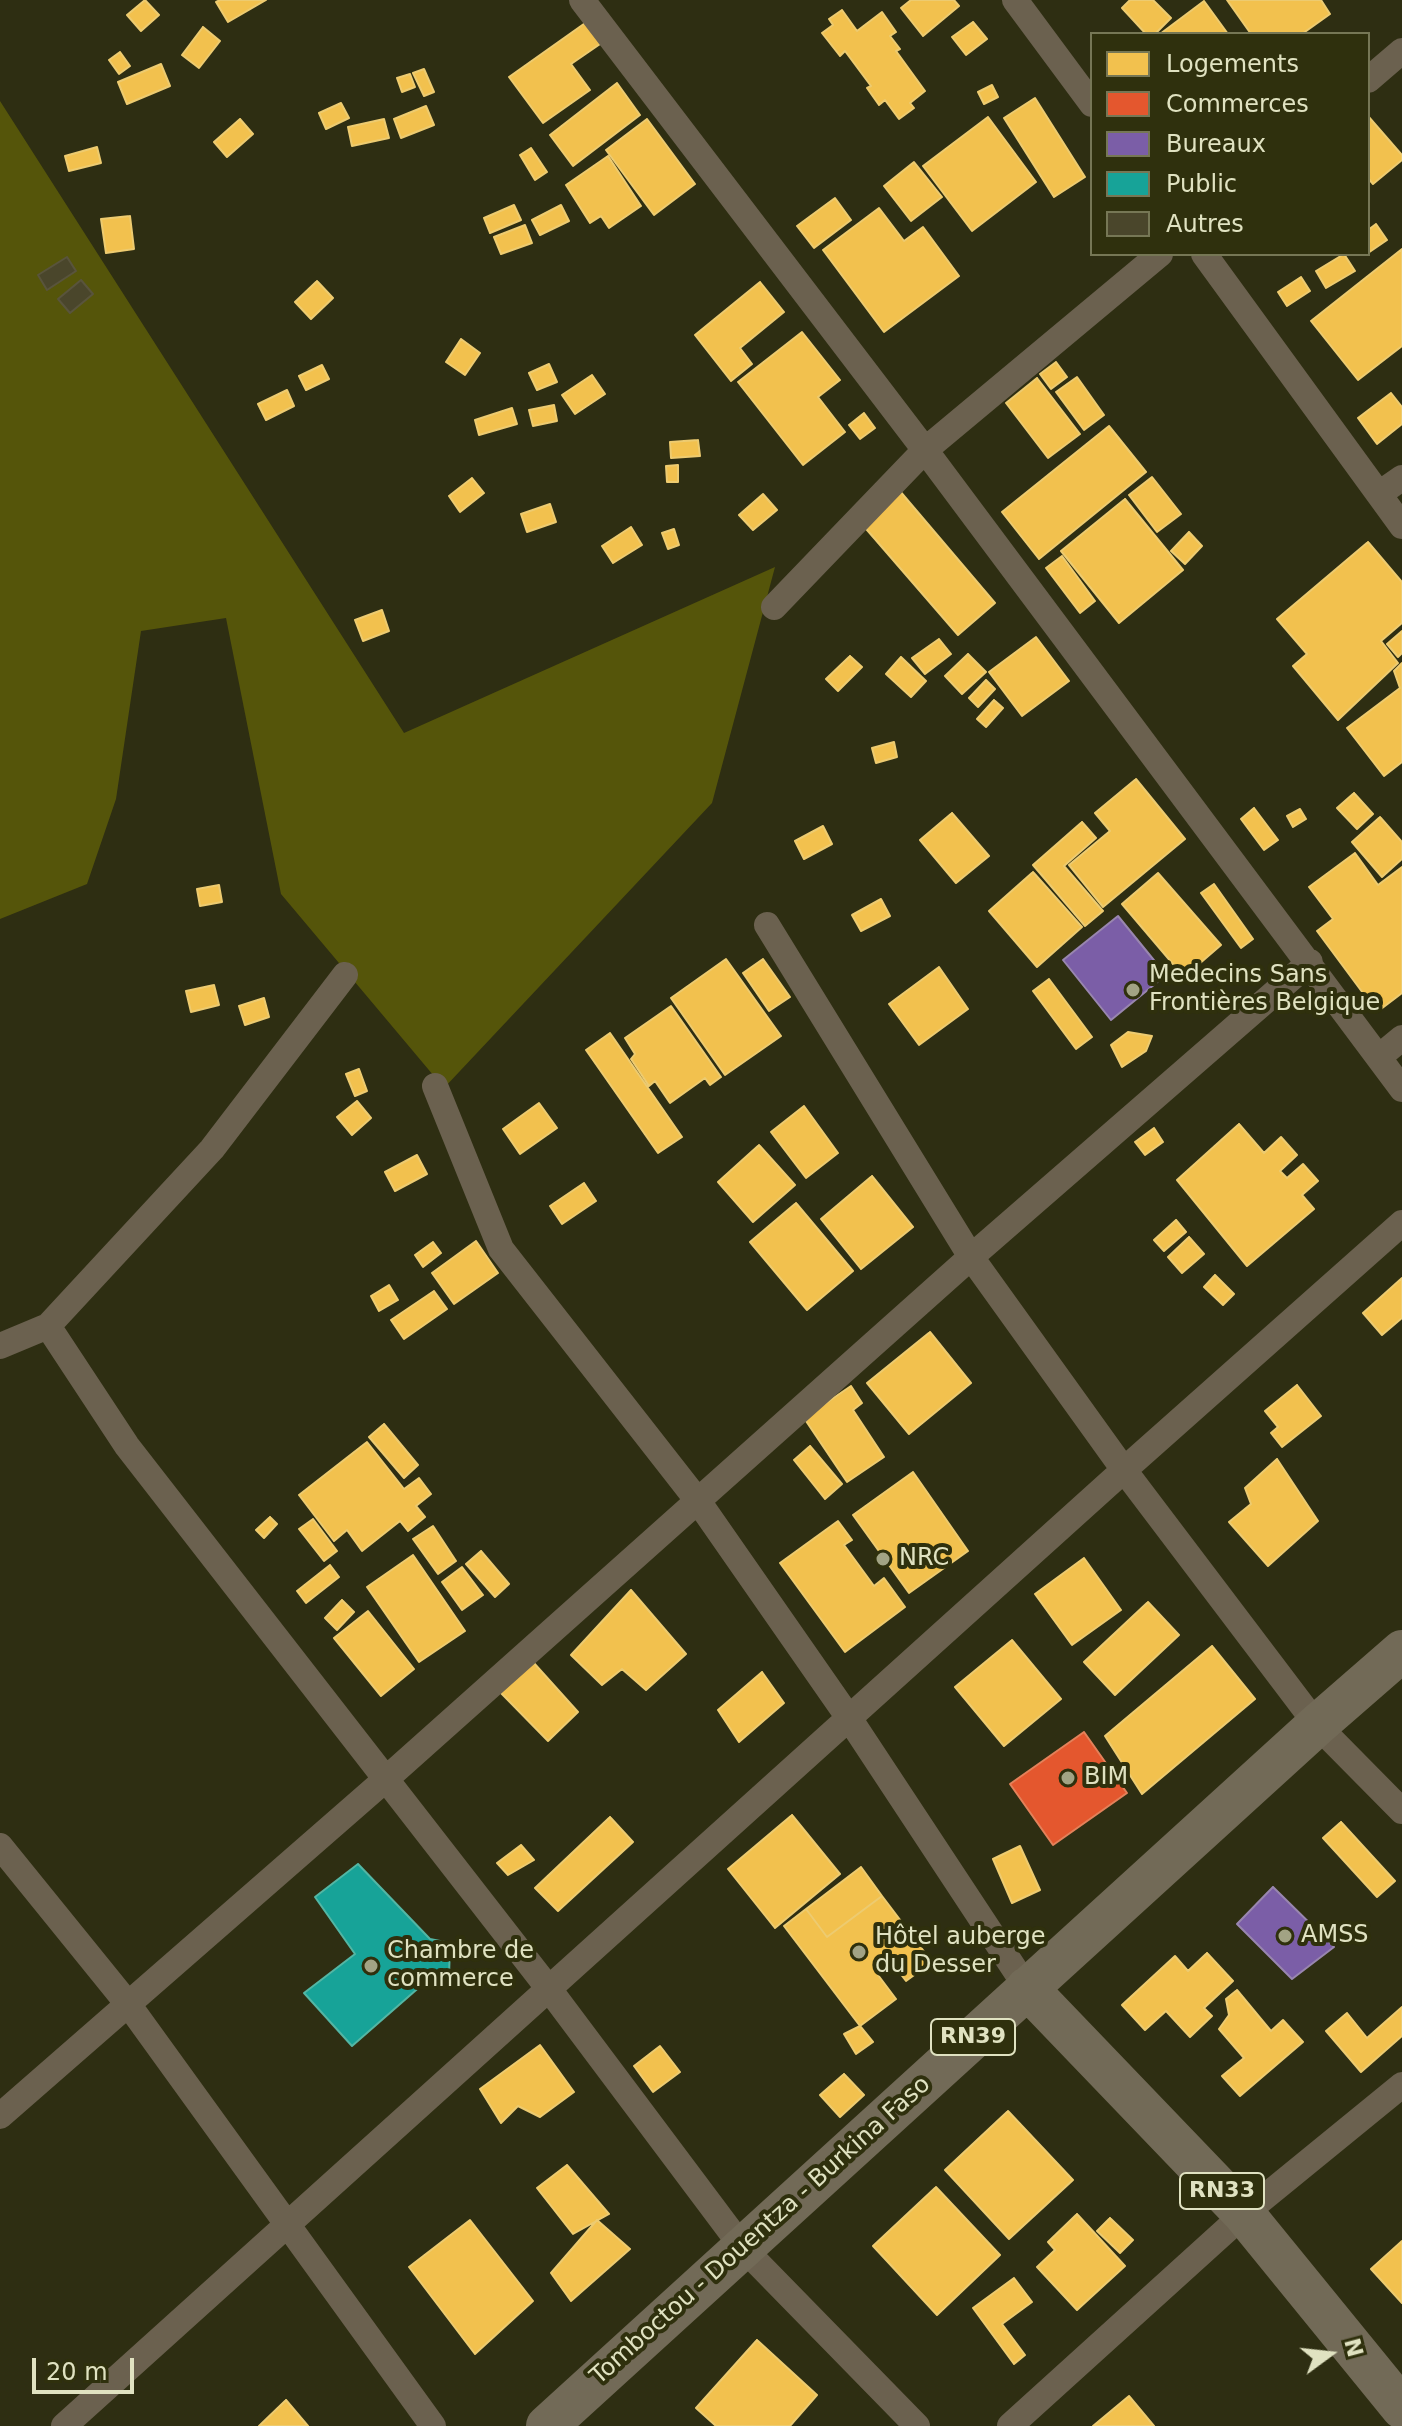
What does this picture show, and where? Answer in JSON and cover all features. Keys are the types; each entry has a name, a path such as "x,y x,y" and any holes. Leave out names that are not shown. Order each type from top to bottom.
{"main road":[{"name":"Tomboctou - Douentza - Burkina Faso","path":"547,2426 1402,1651"},
{"name":"RN33","path":"1027,1988 1244,2214 1402,2408"}],"street":[{"path":"582,0 925,450 1402,1089"},
{"path":"1015,0 1090,101"},
{"path":"1370,78 1402,51"},
{"path":"774,607 925,450 1158,256"},
{"path":"1205,256 1402,526"},
{"path":"1379,494 1402,478"},
{"path":"767,925 971,1257 1124,1470 1317,1725 1402,1811"},
{"path":"0,2116 386,1779 971,1257 1310,962"},
{"path":"0,1346 48,1326 212,1149 345,975"},
{"path":"1379,1057 1402,1038"},
{"path":"435,1086 501,1249 698,1501 849,1718 1027,1988"},
{"path":"64,2426 1402,1223"},
{"path":"48,1326 127,1446 549,1989 743,2248 917,2426"},
{"path":"0,1846 128,2004 433,2426"},
{"path":"1010,2426 1244,2214 1402,2085"}],"shaded area":[{"path":"0,101 404,733 775,567 712,803 444,1088 281,894 226,618 141,631 116,799 87,884 0,919"}],"building: Logements":[{"path":"145,0 159,15 141,31 127,15"},
{"path":"266,0 228,22 216,2"},
{"path":"911,0 954,0 959,6 923,36 901,8"},
{"path":"1130,0 1153,0 1171,18 1157,32 1144,32 1122,8"},
{"path":"1227,0 1321,0 1330,14 1305,32 1250,32"},
{"path":"1204,1 1227,32 1163,32"},
{"path":"842,10 857,31 882,12 896,32 890,36 900,49 896,51 925,91 910,103 914,108 899,119 885,100 879,105 867,88 871,86 845,51 840,56 822,33 833,25 829,19"},
{"path":"588,21 603,42 571,64 590,90 543,123 509,77"},
{"path":"973,22 987,39 966,55 952,37"},
{"path":"203,27 220,41 199,68 182,55"},
{"path":"120,52 130,66 119,74 109,60"},
{"path":"161,64 170,86 127,104 118,82"},
{"path":"424,69 434,92 424,96 413,73"},
{"path":"410,74 415,87 402,92 397,78"},
{"path":"617,83 640,115 573,166 550,135"},
{"path":"992,85 998,97 984,104 978,92"},
{"path":"1035,98 1085,177 1054,197 1004,118"},
{"path":"341,103 349,118 326,129 319,113"},
{"path":"426,106 434,125 401,138 394,119"},
{"path":"988,117 1036,182 972,231 923,166"},
{"path":"1370,118 1402,155 1402,160 1373,184 1370,180"},
{"path":"240,119 253,134 227,157 214,142"},
{"path":"384,119 389,138 352,146 348,127"},
{"path":"647,119 695,184 654,215 606,150"},
{"path":"97,147 101,163 69,171 65,156"},
{"path":"531,148 547,172 535,180 520,155"},
{"path":"608,156 641,206 609,228 601,216 590,223 566,185"},
{"path":"914,162 942,197 911,221 884,186"},
{"path":"835,198 851,220 814,248 797,226"},
{"path":"514,205 521,220 490,233 484,218"},
{"path":"561,205 569,221 540,235 532,220"},
{"path":"879,208 904,241 923,227 959,276 884,332 823,250"},
{"path":"130,216 134,249 106,253 101,219"},
{"path":"1376,224 1387,240 1370,252 1370,228"},
{"path":"525,225 532,243 501,254 494,237"},
{"path":"1402,249 1402,346 1358,380 1311,321"},
{"path":"1345,256 1355,271 1326,288 1316,271"},
{"path":"1301,277 1310,291 1287,306 1278,292"},
{"path":"317,281 333,298 311,319 295,302"},
{"path":"760,282 784,312 740,348 752,364 731,381 695,335"},
{"path":"802,332 840,380 818,397 845,432 803,465 738,382"},
{"path":"461,339 480,353 465,375 446,362"},
{"path":"1056,362 1067,377 1051,389 1040,374"},
{"path":"549,364 557,382 537,390 529,373"},
{"path":"322,365 329,379 306,390 299,376"},
{"path":"592,375 605,394 575,414 562,395"},
{"path":"1077,377 1104,415 1084,430 1056,392"},
{"path":"1037,378 1080,434 1048,458 1006,403"},
{"path":"287,390 294,406 266,420 258,404"},
{"path":"1391,393 1402,407 1402,424 1377,444 1358,418"},
{"path":"554,405 557,421 533,426 529,410"},
{"path":"512,408 517,424 479,435 475,420"},
{"path":"864,413 875,428 860,439 849,425"},
{"path":"1109,426 1146,472 1039,559 1002,512"},
{"path":"698,440 700,456 671,458 670,442"},
{"path":"678,465 678,482 667,482 666,466"},
{"path":"1152,477 1181,514 1157,532 1129,495"},
{"path":"472,478 484,493 460,512 449,496"},
{"path":"899,490 995,603 958,635 861,523"},
{"path":"763,494 777,510 753,530 739,515"},
{"path":"1125,499 1183,570 1119,623 1061,551"},
{"path":"550,504 556,522 527,532 521,514"},
{"path":"631,527 642,545 613,563 602,546"},
{"path":"674,529 679,545 668,549 662,533"},
{"path":"1189,532 1202,546 1185,564 1171,551"},
{"path":"1368,542 1402,582 1402,623 1381,641 1398,663 1338,720 1293,666 1307,654 1277,619"},
{"path":"1062,556 1095,601 1080,613 1046,568"},
{"path":"382,610 389,631 363,641 355,620"},
{"path":"1402,631 1402,653 1398,657 1387,644"},
{"path":"1036,637 1069,681 1022,716 989,672"},
{"path":"939,639 951,654 925,674 912,658"},
{"path":"968,654 986,672 962,694 945,676"},
{"path":"850,656 862,667 838,691 826,679"},
{"path":"901,657 926,681 911,697 886,674"},
{"path":"1402,663 1402,762 1384,776 1347,728 1400,688 1394,671"},
{"path":"986,680 995,689 978,707 969,698"},
{"path":"994,700 1003,708 986,727 977,719"},
{"path":"894,742 897,757 876,763 872,748"},
{"path":"1136,779 1185,839 1103,907 1069,865 1110,831 1095,813"},
{"path":"1354,793 1373,814 1357,829 1337,808"},
{"path":"1254,808 1278,840 1264,850 1241,819"},
{"path":"1300,809 1306,819 1293,827 1287,816"},
{"path":"952,813 989,856 956,883 920,840"},
{"path":"1380,817 1402,842 1402,859 1382,877 1352,842"},
{"path":"1082,822 1096,838 1064,866 1103,911 1085,926 1033,865"},
{"path":"823,826 832,844 804,859 795,841"},
{"path":"1355,853 1378,885 1402,867 1402,993 1377,1012 1317,931 1333,919 1309,887"},
{"path":"1033,872 1082,927 1037,967 989,911"},
{"path":"1158,873 1221,945 1184,977 1122,904"},
{"path":"1214,884 1253,939 1241,948 1201,893"},
{"path":"219,885 222,902 200,906 197,889"},
{"path":"881,899 890,916 861,931 852,915"},
{"path":"726,959 781,1036 725,1075 671,998"},
{"path":"763,959 790,997 769,1011 743,973"},
{"path":"939,967 968,1009 919,1045 889,1004"},
{"path":"1049,979 1092,1037 1076,1049 1033,991"},
{"path":"214,985 219,1005 191,1012 186,991"},
{"path":"264,998 269,1017 245,1025 239,1006"},
{"path":"671,1006 721,1077 710,1085 705,1078 670,1103 655,1081 649,1086 631,1059 635,1054 625,1038"},
{"path":"1128,1032 1152,1036 1146,1051 1122,1067 1111,1045"},
{"path":"610,1033 682,1137 658,1153 586,1050"},
{"path":"359,1069 367,1091 355,1096 346,1074"},
{"path":"357,1101 371,1118 352,1135 337,1117"},
{"path":"539,1103 557,1128 520,1154 503,1129"},
{"path":"804,1106 838,1153 806,1178 771,1132"},
{"path":"1239,1124 1264,1153 1281,1137 1297,1155 1280,1171 1287,1178 1303,1164 1318,1181 1302,1195 1314,1209 1247,1266 1177,1180"},
{"path":"1154,1128 1163,1142 1145,1155 1135,1142"},
{"path":"759,1145 795,1185 753,1222 718,1182"},
{"path":"417,1155 427,1174 395,1191 385,1172"},
{"path":"872,1176 913,1227 861,1269 821,1219"},
{"path":"584,1183 596,1201 562,1224 550,1206"},
{"path":"796,1203 853,1271 807,1310 750,1242"},
{"path":"1176,1220 1186,1232 1164,1251 1154,1240"},
{"path":"1189,1237 1204,1254 1182,1273 1168,1257"},
{"path":"476,1241 498,1273 454,1304 432,1273"},
{"path":"433,1242 441,1253 423,1267 415,1255"},
{"path":"1215,1275 1234,1294 1223,1305 1204,1287"},
{"path":"1402,1278 1402,1318 1382,1335 1363,1313"},
{"path":"389,1285 398,1300 379,1311 371,1296"},
{"path":"434,1291 447,1309 404,1339 391,1320"},
{"path":"930,1332 971,1383 909,1434 867,1383"},
{"path":"1297,1385 1321,1416 1282,1447 1271,1433 1278,1427 1265,1411"},
{"path":"851,1386 862,1403 853,1410 884,1457 847,1482 804,1418"},
{"path":"384,1424 418,1465 404,1478 369,1437"},
{"path":"367,1442 404,1489 419,1478 431,1494 416,1506 425,1517 408,1531 400,1521 362,1551 347,1530 334,1541 299,1495"},
{"path":"810,1446 842,1484 825,1499 794,1460"},
{"path":"1277,1459 1318,1521 1268,1566 1229,1522 1251,1504 1245,1488"},
{"path":"913,1472 968,1551 909,1593 853,1515"},
{"path":"270,1517 277,1524 264,1538 256,1530"},
{"path":"313,1519 337,1551 324,1561 299,1529"},
{"path":"838,1521 852,1540 844,1545 874,1586 884,1578 905,1607 845,1652 780,1563"},
{"path":"433,1526 456,1561 438,1574 413,1539"},
{"path":"481,1551 509,1584 495,1597 466,1564"},
{"path":"413,1555 465,1631 419,1662 367,1587"},
{"path":"1084,1558 1121,1610 1072,1645 1035,1594"},
{"path":"330,1565 339,1577 306,1603 297,1591"},
{"path":"462,1567 483,1595 462,1610 442,1582"},
{"path":"631,1590 686,1654 646,1690 622,1669 602,1685 571,1655"},
{"path":"342,1600 354,1612 337,1630 325,1618"},
{"path":"1148,1602 1179,1635 1115,1695 1084,1662"},
{"path":"368,1611 414,1669 381,1696 334,1638"},
{"path":"1012,1640 1061,1699 1004,1746 955,1687"},
{"path":"1212,1646 1255,1699 1142,1794 1105,1736"},
{"path":"533,1662 578,1712 548,1741 500,1692"},
{"path":"762,1672 784,1703 739,1742 718,1710"},
{"path":"792,1815 840,1874 775,1928 728,1869"},
{"path":"610,1817 633,1842 558,1911 535,1888"},
{"path":"1341,1822 1395,1881 1377,1897 1323,1838"},
{"path":"521,1845 534,1860 508,1875 497,1863"},
{"path":"1020,1846 1040,1890 1012,1903 993,1859"},
{"path":"861,1867 882,1896 827,1937 806,1909"},
{"path":"882,1896 932,1962 906,1981 893,1964 878,1975 896,1999 860,2026 784,1926 806,1909 827,1937"},
{"path":"1207,1953 1233,1981 1204,2008 1212,2016 1190,2037 1166,2011 1145,2030 1122,2005 1175,1956 1188,1971"},
{"path":"1237,1990 1271,2031 1283,2020 1303,2042 1240,2096 1222,2076 1244,2058 1219,2029 1229,2015 1226,1999"},
{"path":"1402,2007 1402,2036 1361,2072 1326,2031 1347,2013 1367,2038"},
{"path":"860,2026 873,2042 856,2054 844,2034"},
{"path":"540,2045 574,2092 540,2117 518,2106 501,2123 480,2089"},
{"path":"660,2046 680,2072 653,2092 634,2066"},
{"path":"844,2074 864,2095 840,2117 820,2095"},
{"path":"1008,2111 1073,2180 1009,2239 945,2170"},
{"path":"567,2165 609,2214 573,2234 537,2188"},
{"path":"936,2187 1000,2255 937,2315 873,2246"},
{"path":"1077,2214 1125,2266 1077,2310 1037,2267 1055,2250 1048,2242"},
{"path":"1110,2218 1133,2240 1120,2253 1097,2231"},
{"path":"470,2220 533,2301 475,2354 409,2267"},
{"path":"597,2220 630,2249 571,2301 551,2273"},
{"path":"1402,2241 1402,2303 1371,2269"},
{"path":"1014,2278 1032,2302 1002,2324 1025,2355 1014,2364 973,2308"},
{"path":"757,2340 817,2395 790,2426 716,2426 696,2408"},
{"path":"1129,2396 1154,2426 1093,2426"},
{"path":"286,2400 308,2426 259,2426"}],"building: Commerces":[{"path":"1084,1732 1127,1793 1053,1845 1010,1784"}],"building: Bureaux":[{"path":"1118,916 1166,975 1111,1020 1063,960"},
{"name":"AMSS","path":"1273,1887 1334,1947 1292,1979 1237,1924"}],"building: Public":[{"path":"358,1864 430,1939 450,1943 449,1977 431,1977 352,2046 304,1993 355,1954 315,1897"}],"building: Autres":[{"path":"67,257 76,271 47,290 38,275"},
{"path":"81,280 93,294 70,313 58,299"}],"place":[{"name":"Medecins Sans Frontières Belgique","path":"1133,990"},
{"name":"NRC","path":"883,1559"},
{"name":"BIM","path":"1068,1778"},
{"name":"AMSS","path":"1285,1936"},
{"name":"Hôtel auberge du Desser","path":"859,1952"},
{"name":"Chambre de commerce","path":"371,1966"}]}
